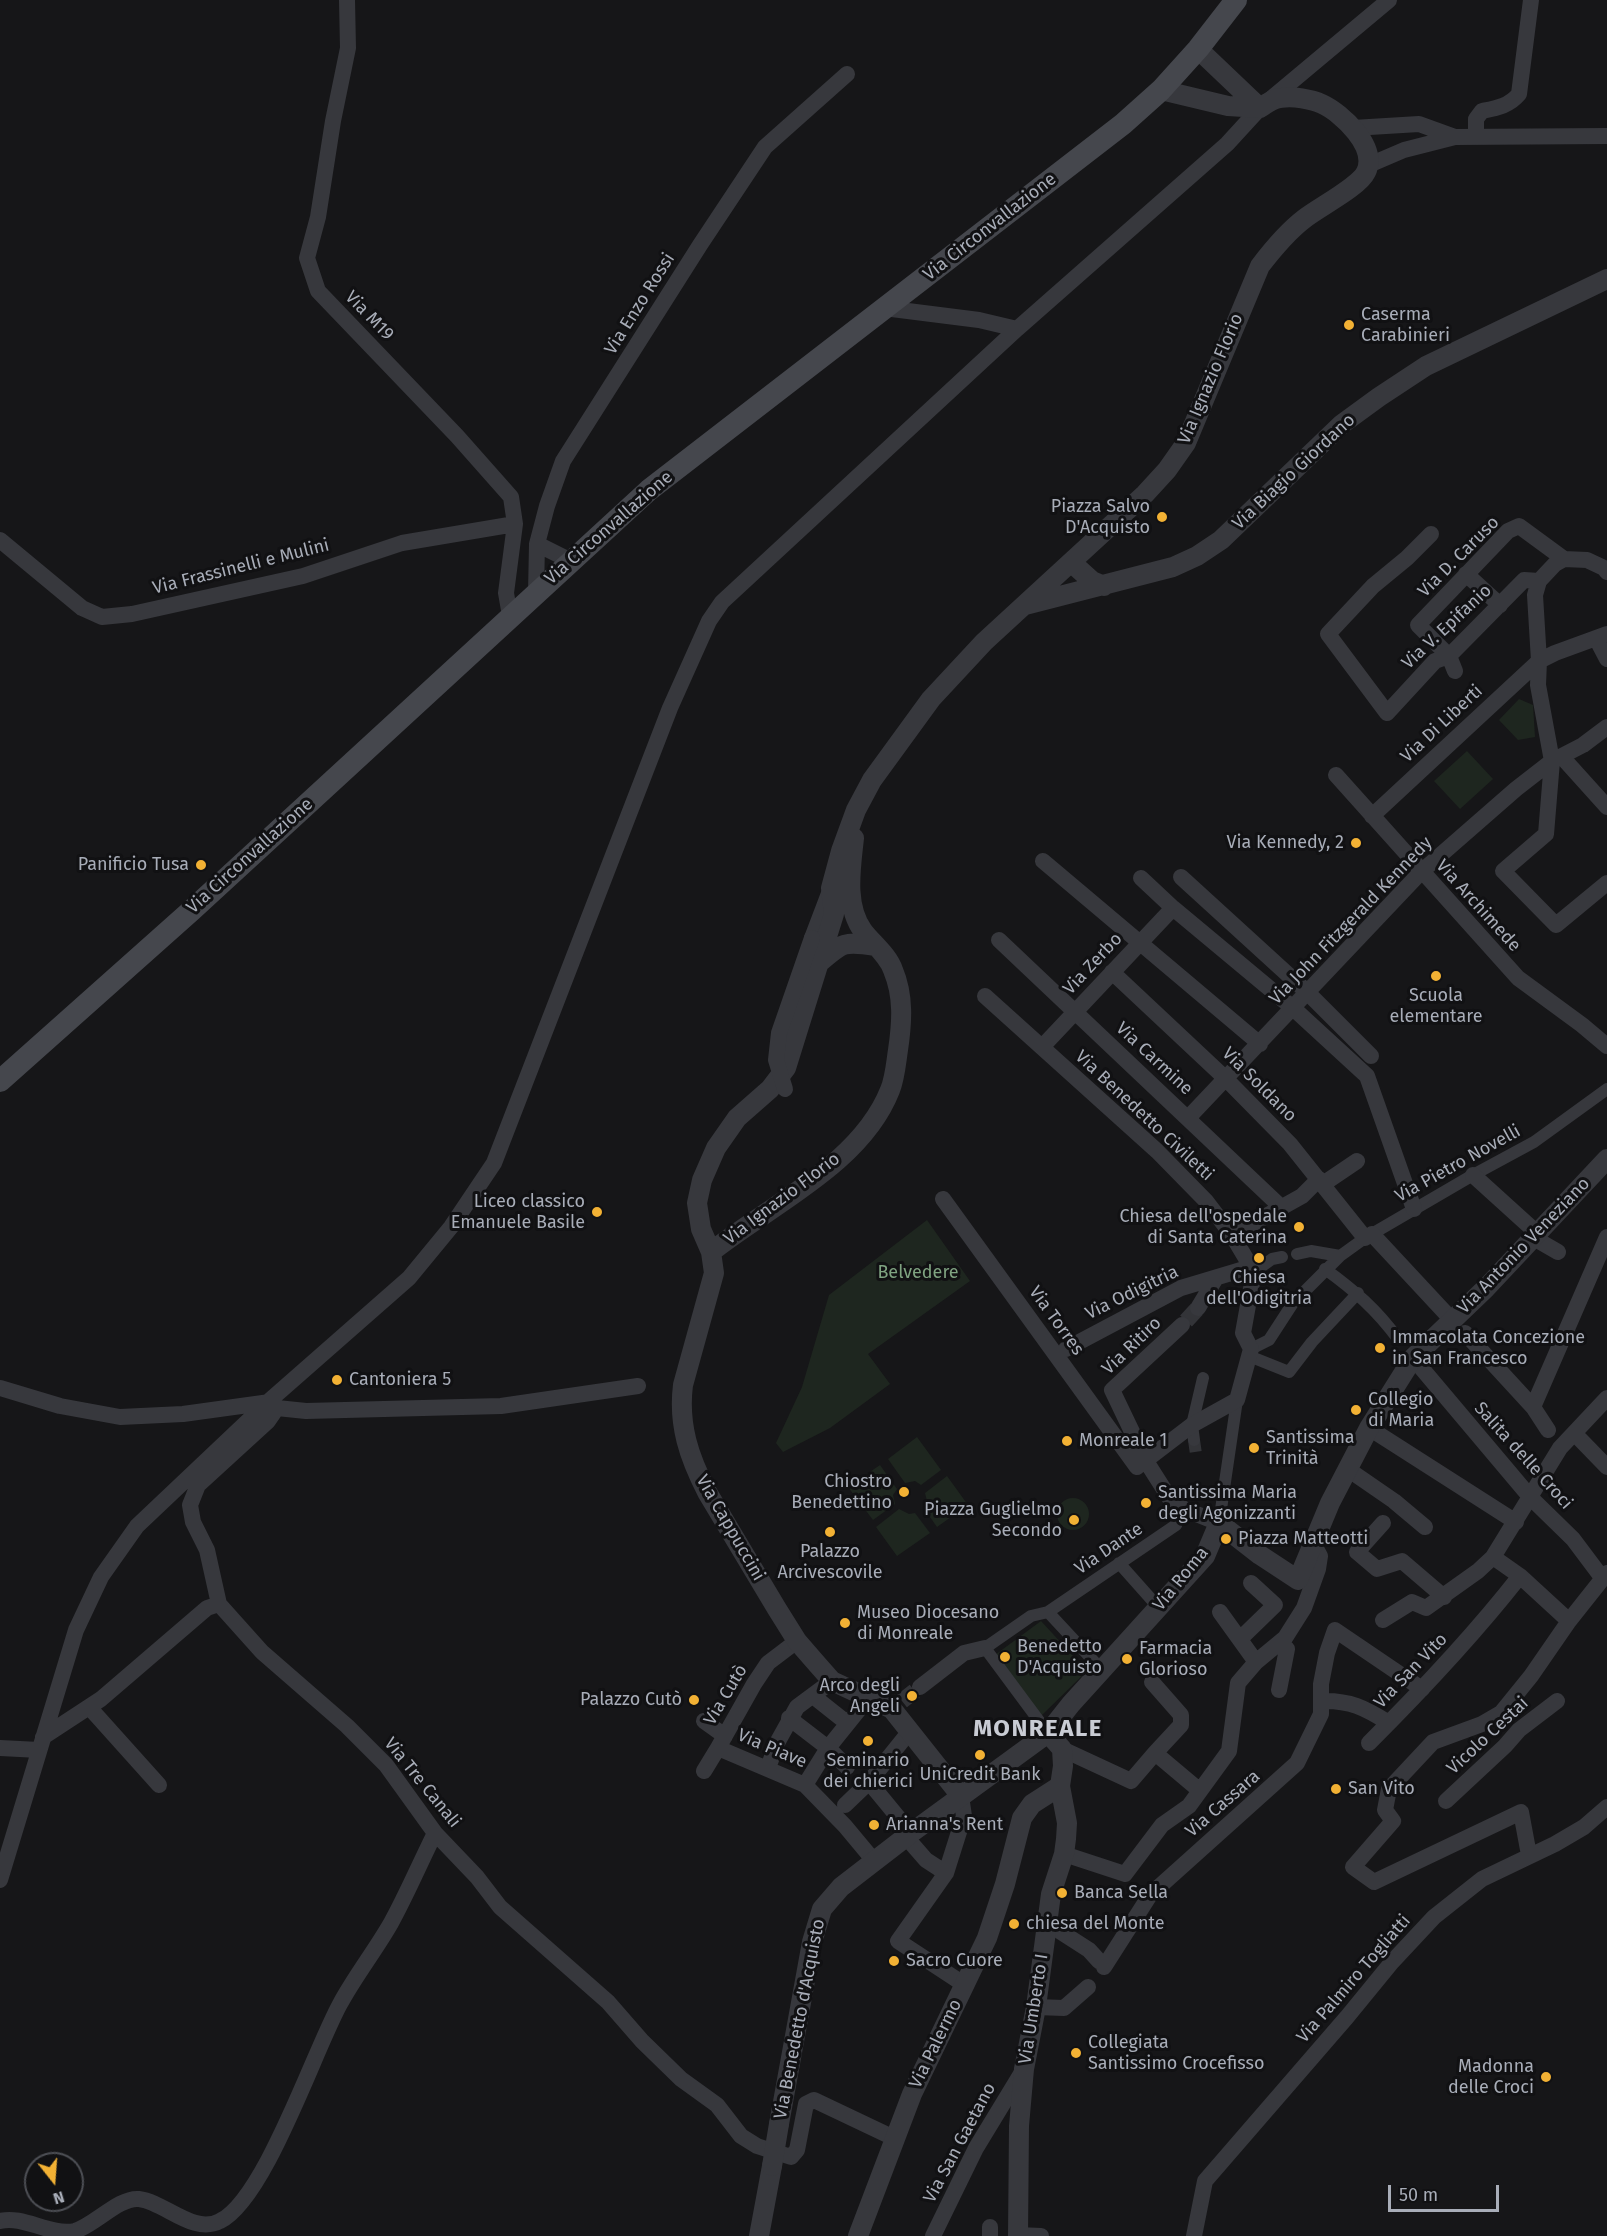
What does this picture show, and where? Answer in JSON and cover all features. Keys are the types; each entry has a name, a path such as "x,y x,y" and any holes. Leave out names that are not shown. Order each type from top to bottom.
{"main road":[{"name":"Via Circonvallazione","path":"0,1081 192,910 649,490 1114,131 1161,90 1198,49 1236,0"}],"street":[{"name":"Via M19","path":"347,0 348,48 333,121 318,218 307,258 318,291 512,497 515,524 506,593 510,616"},
{"path":"0,1880 76,1630 101,1576 137,1526 273,1405 409,1278 451,1227 494,1163 670,708 708,621 722,602 1017,329 1227,144 1260,108 1389,0"},
{"path":"1476,137 1476,119 1482,111 1512,102 1519,94 1531,0"},
{"path":"1198,49 1260,108"},
{"name":"Via Enzo Rossi","path":"536,593 537,544 547,506 563,461 765,147 847,74"},
{"path":"1161,90 1228,106 1260,108 1280,98 1302,98 1321,103 1335,111 1353,128 1366,147 1369,165 1404,150 1455,137 1607,136"},
{"path":"1353,128 1419,124 1455,137"},
{"name":"Via Ignazio Florio","path":"856,810 850,880 854,914 861,929 893,967 900,991 902,1025 890,1090 866,1133 852,1146 807,1185 711,1252 700,1229 697,1203 702,1180 716,1148 737,1118 770,1089 786,1068 834,914 831,888 841,851 856,810 872,780 931,699 984,642 1145,494 1167,470 1186,443 1260,266 1273,249 1302,220 1354,185 1365,175 1369,165"},
{"name":"Via Biagio Giordano","path":"1023,606 1173,567 1197,556 1221,540 1342,424 1379,397 1426,366 1453,352 1607,279"},
{"path":"884,308 979,320 1017,329"},
{"name":"Via Frassinelli e Mulini","path":"0,540 82,608 102,617 132,614 303,576 402,543 515,524"},
{"name":"Via D. Caruso","path":"1452,663 1418,625 1508,531 1520,526 1564,559"},
{"name":"Via V. Epifanio","path":"1431,534 1407,558 1372,586 1328,634 1387,713 1435,661 1452,663 1524,580 1539,581"},
{"path":"537,544 571,561"},
{"path":"1607,572 1604,568 1587,560 1564,559 1555,564 1539,581 1535,595 1538,685 1557,759 1546,834 1498,866 1556,925 1607,883"},
{"path":"1071,562 1092,581 1104,586"},
{"path":"1466,574 1500,605"},
{"path":"1602,636 1607,659"},
{"name":"Via Di Liberti","path":"1372,816 1539,661 1602,636"},
{"name":"Via John Fitzgerald Kennedy","path":"1188,1118 1421,872 1516,789 1607,727"},
{"path":"1557,759 1607,807"},
{"name":"Via Archimede","path":"1336,776 1518,978 1607,1046"},
{"path":"1043,861 1260,1044"},
{"path":"1181,877 1307,992 1371,1056"},
{"path":"1141,878 1173,908 1293,1008 1367,1076 1414,1209"},
{"path":"785,1089 776,1060 779,1033 831,888"},
{"name":"Via Zerbo","path":"1042,1047 1173,908"},
{"name":"Via Carmine","path":"999,940 1281,1208"},
{"path":"819,963 836,948 852,942 876,946"},
{"name":"Via Soldano","path":"1112,972 1226,1078 1290,1144 1368,1236 1459,1327 1533,1407 1548,1430"},
{"name":"Via Benedetto Civiletti","path":"985,996 1157,1151 1206,1201 1232,1235 1253,1269"},
{"name":"Via Pietro Novelli","path":"1325,1269 1368,1236 1534,1142 1607,1089"},
{"name":"Via Antonio Veneziano","path":"1218,1523 1298,1580 1330,1503 1349,1470 1406,1348 1459,1327 1486,1288 1607,1159"},
{"path":"1232,1235 1302,1196 1357,1161"},
{"path":"1473,1175 1534,1235 1558,1252"},
{"name":"Via Torres","path":"943,1198 1141,1464"},
{"path":"1533,1407 1607,1238"},
{"path":"1297,1254 1311,1251 1340,1256"},
{"name":"Via Cappuccini","path":"711,1252 714,1273 682,1394 681,1413 686,1439 695,1468 707,1492 798,1641 832,1681"},
{"path":"1218,1523 1172,1502 1141,1464 1193,1433 1237,1400 1250,1353 1243,1333 1253,1269 1272,1258 1282,1257"},
{"name":"Via Odigitria","path":"1066,1349 1181,1288 1253,1269"},
{"path":"1250,1353 1269,1340 1293,1303 1325,1269 1358,1293 1384,1319 1406,1348"},
{"path":"1198,1308 1215,1278"},
{"path":"1250,1353 1289,1372 1312,1342 1358,1293"},
{"name":"Via Ritiro","path":"1141,1464 1112,1390 1182,1324"},
{"name":"Salita delle Croci","path":"1406,1348 1531,1498 1573,1539 1605,1576"},
{"path":"1193,1433 1203,1378"},
{"path":"0,1388 60,1406 120,1417 183,1414 273,1405 306,1411 501,1406 638,1386"},
{"path":"1383,1620 1412,1602 1426,1608 1493,1557 1560,1448 1607,1398"},
{"name":"Via Roma","path":"1048,1733 1101,1670 1205,1556 1218,1523 1237,1400"},
{"name":"Via Tre Canali","path":"273,1405 268,1421 198,1485 189,1505 193,1522 207,1550 219,1604 262,1652 347,1726 386,1765 435,1833 477,1877 500,1907 608,2002 642,2041 681,2079 717,2105 741,2136 773,2159"},
{"path":"1369,1428 1516,1522"},
{"path":"1575,1434 1607,1467"},
{"path":"1349,1470 1394,1501 1425,1527"},
{"name":"Via Dante","path":"985,1648 1031,1616 1048,1612 1176,1525 1184,1509"},
{"path":"1383,1523 1357,1552 1377,1569 1402,1561 1444,1596"},
{"path":"1064,1854 1125,1874 1162,1825 1189,1806 1229,1751 1238,1683 1256,1662 1285,1638 1304,1608 1318,1569 1320,1556 1313,1543"},
{"path":"1493,1557 1520,1576 1569,1621"},
{"path":"1119,1563 1159,1608"},
{"name":"Via San Vito","path":"1369,1743 1481,1626 1520,1576"},
{"path":"1529,1855 1521,1812 1374,1882 1353,1867 1393,1821 1385,1810 1389,1789 1433,1743 1482,1724 1501,1713 1605,1576"},
{"path":"1240,1639 1275,1605 1251,1582"},
{"path":"0,1748 41,1744 101,1699 207,1608 219,1604"},
{"path":"1048,1612 1101,1670"},
{"path":"1220,1612 1256,1662"},
{"name":"Via Cassara","path":"1047,1923 1089,1950 1102,1964 1150,1895 1297,1763 1321,1714 1321,1684 1327,1653 1335,1630 1422,1689"},
{"name":"Via Cutò","path":"721,1742 768,1664 798,1641"},
{"path":"1279,1690 1287,1649 1280,1642"},
{"path":"920,1687 964,1653 985,1648 1062,1749 1131,1781 1181,1725 1180,1715 1152,1682"},
{"path":"768,1768 777,1743 797,1707 832,1681 869,1697 897,1705 910,1731 961,1796 964,1816 946,1874 898,1941 965,1985"},
{"path":"813,1696 847,1723"},
{"path":"805,1785 828,1748 869,1697"},
{"path":"1321,1701 1340,1700 1366,1708 1389,1723"},
{"name":"Vicolo Cestai","path":"1446,1801 1519,1730 1557,1701"},
{"path":"89,1707 159,1785"},
{"path":"789,1718 828,1748 847,1767"},
{"path":"704,1721 721,1742"},
{"path":"839,1810 869,1782 910,1731"},
{"name":"Via Benedetto d'Acquisto","path":"759,2236 812,1942 822,1909 842,1887 908,1835 1048,1733"},
{"name":"Via Piave","path":"704,1771 721,1742 805,1785 839,1810 875,1862"},
{"path":"1060,1786 1063,1767 1062,1749"},
{"path":"1155,1754 1199,1790"},
{"path":"869,1782 926,1860 946,1874"},
{"name":"Via Umberto I","path":"1018,2235 1019,2126 1024,2069 1036,2007 1051,1894 1064,1854 1067,1823 1060,1786"},
{"name":"Via Palermo","path":"858,2236 912,2094 965,1985 994,1917 1022,1818 1032,1804 1060,1786"},
{"name":"Via Palmiro Togliatti","path":"1194,2236 1204,2181 1392,1962 1434,1917 1482,1879 1555,1844 1584,1827 1607,1807"},
{"path":"0,2222 11,2218 24,2224 56,2232 72,2232 89,2226 123,2203 137,2199 153,2203 203,2224 219,2222 234,2210 246,2195 272,2152 340,2004 391,1923 435,1833"},
{"path":"1036,2007 1064,2008 1088,1987"},
{"name":"Via San Gaetano","path":"933,2236 976,2148 1024,2069"},
{"path":"773,2159 791,2157 797,2150 806,2104 814,2100 894,2138"},
{"path":"1018,2235 1041,2236"}],"green space":[{"path":"1519,699 1533,705 1535,737 1518,740 1499,720"},
{"path":"1467,751 1493,779 1460,809 1434,781"},
{"name":"Belvedere","path":"927,1220 970,1281 868,1354 890,1384 830,1428 783,1452 776,1443 802,1387 829,1295"},
{"path":"917,1437 941,1470 921,1485 915,1481 905,1483 888,1459"},
{"path":"880,1465 897,1489 893,1495 895,1504 873,1520 848,1487"},
{"path":"947,1476 968,1505 937,1527 923,1507 927,1501 925,1493"},
{"path":"1073,1498 1084,1503 1089,1514 1084,1525 1073,1530 1062,1525 1057,1514 1062,1503"},
{"path":"899,1509 909,1514 915,1513 930,1533 897,1556 876,1527"},
{"path":"1041,1621 1087,1671 1041,1716 995,1655"}],"tunnel":[{"path":"1186,1321 1198,1308"},
{"path":"1194,1440 1196,1454"},
{"path":"902,1701 920,1687"}],"place":[{"name":"Caserma Carabinieri","path":"1349,325"},
{"name":"Piazza Salvo D'Acquisto","path":"1162,517"},
{"name":"Via Kennedy, 2","path":"1356,843"},
{"name":"Panificio Tusa","path":"201,865"},
{"name":"Scuola elementare","path":"1436,976"},
{"name":"Liceo classico Emanuele Basile","path":"597,1212"},
{"name":"Chiesa dell'ospedale di Santa Caterina","path":"1299,1227"},
{"name":"Chiesa dell'Odigitria","path":"1259,1258"},
{"name":"Immacolata Concezione in San Francesco","path":"1380,1348"},
{"name":"Cantoniera 5","path":"337,1380"},
{"name":"Collegio di Maria","path":"1356,1410"},
{"name":"Monreale 1","path":"1067,1441"},
{"name":"Santissima Trinità","path":"1254,1448"},
{"name":"Chiostro Benedettino","path":"904,1492"},
{"name":"Santissima Maria degli Agonizzanti","path":"1146,1503"},
{"name":"Piazza Guglielmo Secondo","path":"1074,1520"},
{"name":"Palazzo Arcivescovile","path":"830,1532"},
{"name":"Piazza Matteotti","path":"1226,1539"},
{"name":"Museo Diocesano di Monreale","path":"845,1623"},
{"name":"Benedetto D'Acquisto","path":"1005,1657"},
{"name":"Farmacia Glorioso","path":"1127,1659"},
{"name":"Arco degli Angeli","path":"912,1696"},
{"name":"Palazzo Cutò","path":"694,1700"},
{"name":"Seminario dei chierici","path":"868,1741"},
{"name":"UniCredit Bank","path":"980,1755"},
{"name":"San Vito","path":"1336,1789"},
{"name":"Arianna's Rent","path":"874,1825"},
{"name":"Banca Sella","path":"1062,1893"},
{"name":"chiesa del Monte","path":"1014,1924"},
{"name":"Sacro Cuore","path":"894,1961"},
{"name":"Collegiata Santissimo Crocefisso","path":"1076,2053"},
{"name":"Madonna delle Croci","path":"1546,2077"}],"district":[{"name":"MONREALE","path":"1038,1729"}]}
